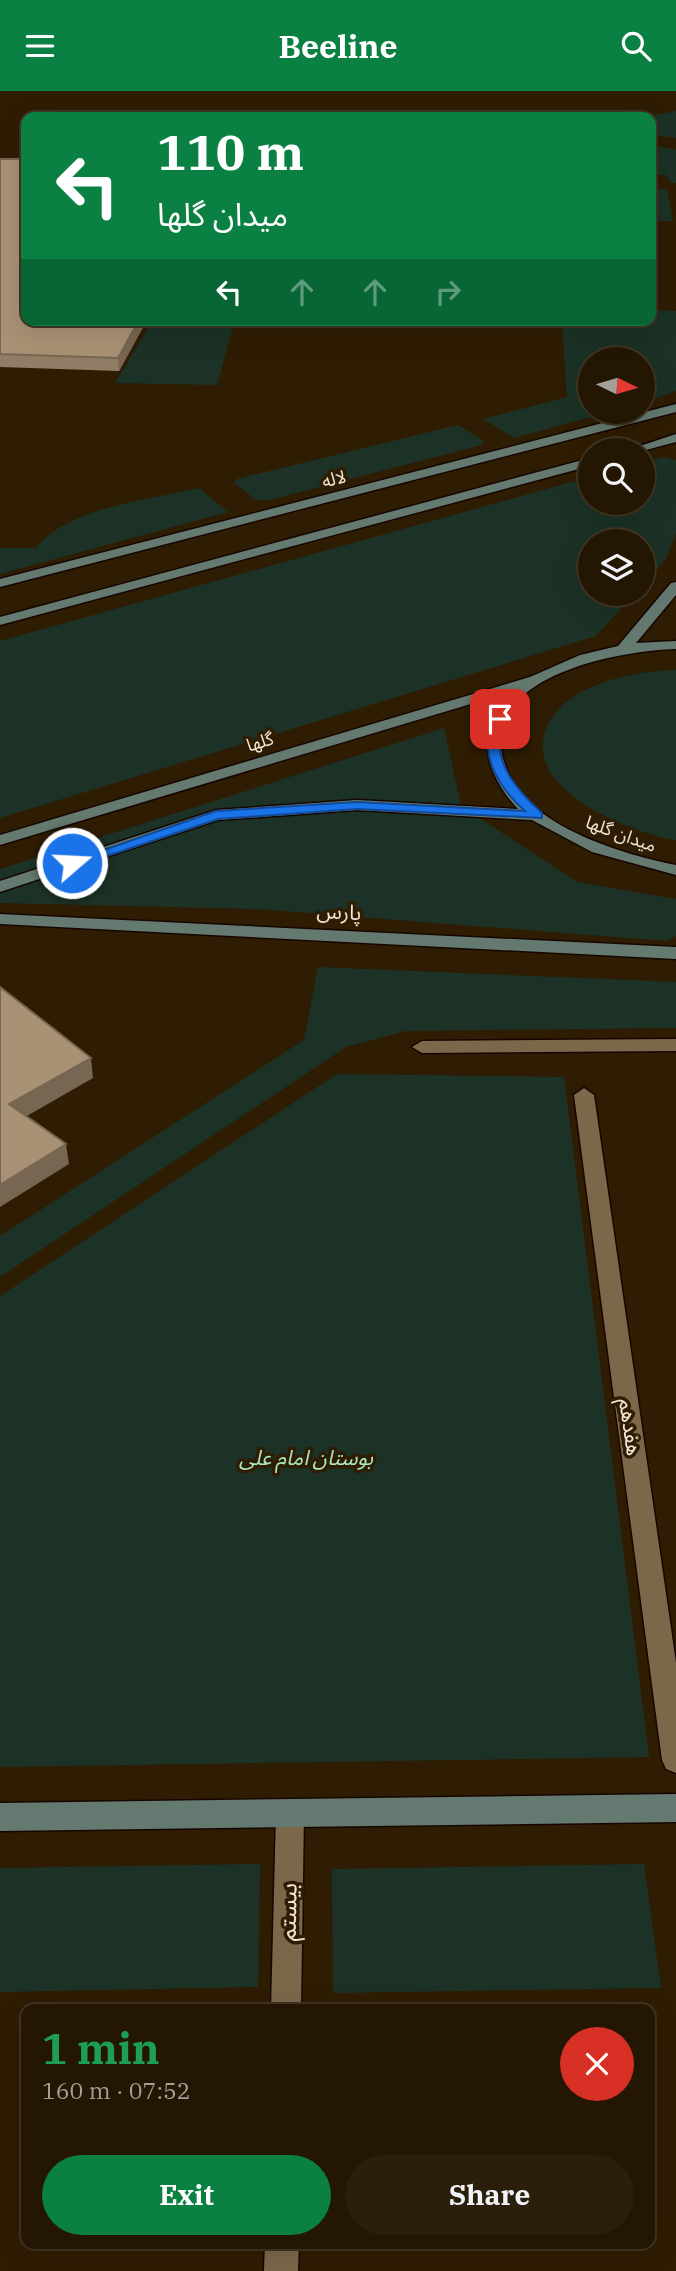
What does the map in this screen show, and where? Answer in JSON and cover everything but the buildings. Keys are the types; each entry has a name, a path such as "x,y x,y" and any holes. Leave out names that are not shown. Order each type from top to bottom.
{"street":[{"name":"لاله","path":"0,583 676,408"},
{"path":"655,444 676,438"},
{"path":"655,444 676,447"},
{"path":"0,621 578,465"},
{"path":"623,649 676,586"},
{"name":"میدان گلها","path":"676,645 623,649 588,656 557,667 531,681 506,705 493,733 496,763 514,794 538,815 594,848 651,866 676,870"},
{"name":"گلها","path":"0,841 531,681"},
{"path":"0,887 216,815 357,805 538,815"},
{"name":"پارس","path":"0,919 676,953"},
{"path":"422,1047 676,1045"},
{"name":"هفدهم","path":"584,1095 676,1760"},
{"path":"0,1817 676,1808"},
{"name":"بیستم","path":"286,2004 290,1814"},
{"path":"281,2271 282,2249"}],"green space":[{"path":"676,111 676,138 656,135 656,115"},
{"path":"656,146 676,150 676,183 671,183 666,175 656,175"},
{"path":"656,189 667,189 673,221 656,221"},
{"path":"656,310 676,311 676,391 655,398 655,347 578,347 578,421 514,438 483,419 567,397 562,326 656,326"},
{"path":"149,326 233,326 217,385 115,383"},
{"path":"458,425 483,441 482,445 269,500 256,500 234,483 237,479"},
{"path":"664,457 676,460 676,533 666,559 655,571 655,529 578,529 578,606 623,606 596,636 0,818 0,641 578,480 578,515 655,515 655,459"},
{"path":"199,488 228,512 0,574 0,548 36,548 50,534 88,514 134,501"},
{"path":"676,670 676,840 612,819 569,792 553,775 544,757 544,736 552,719 564,704 598,684 639,674"},
{"path":"444,728 461,806 577,882 676,899 676,936 667,941 257,909 0,903 0,869"},
{"path":"318,967 676,982 676,1028 406,1031 346,1047 0,1277 0,1236 304,1040"},
{"name":"بوستان امام علی","path":"337,1074 564,1077 649,1757 0,1767 0,1296"},
{"path":"260,1864 258,1987 0,1992 0,1868"},
{"path":"644,1864 661,1988 333,1993 332,1869"}],"route":[{"path":"72,863 216,815 357,805 538,815 514,794 496,763 493,733 500,719"}]}
